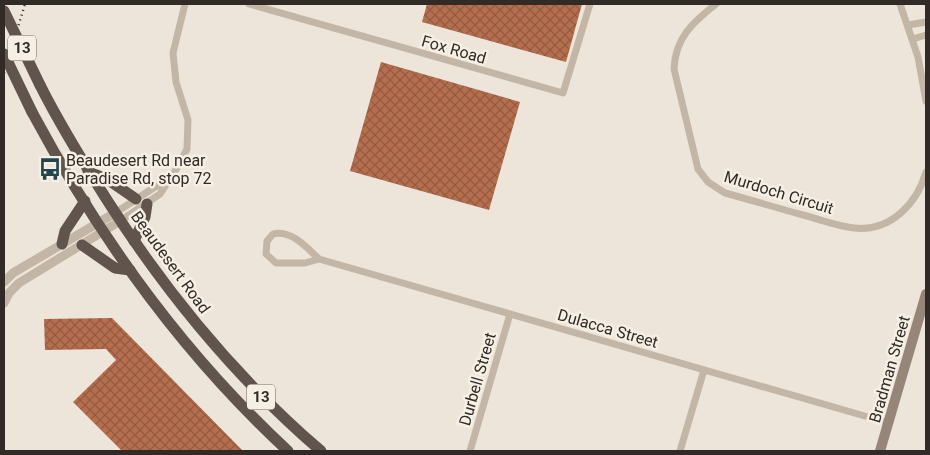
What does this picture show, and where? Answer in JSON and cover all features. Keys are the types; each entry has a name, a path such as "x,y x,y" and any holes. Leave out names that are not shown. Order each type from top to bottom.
{"highway":[{"name":"Beaudesert Road","path":"4,11 40,85 88,172 134,241 178,302 221,354 273,408 321,451"},
{"name":"13","path":"4,54 32,112 64,170 130,270 162,314 215,377 288,451"},
{"path":"88,172 107,179 136,199"},
{"path":"62,244 65,231 85,201"},
{"path":"134,241 145,217 147,204"},
{"path":"82,245 115,268 130,270"}],"main road":[{"name":"Bradman Street","path":"880,451 926,294"}],"street":[{"path":"4,282 13,273 62,244 102,227 118,217 147,204 160,194 183,158 189,139 188,120 176,82 173,54 185,4"},
{"name":"Fox Road","path":"248,4 563,93 590,4"},
{"name":"Murdoch Circuit","path":"716,4 695,21 684,34 675,60 674,69 695,160 708,182 725,193 845,226 866,228 892,220 909,207 920,191 926,172"},
{"path":"900,4 913,39 926,101"},
{"path":"908,25 926,22"},
{"path":"913,39 926,35"},
{"path":"118,217 136,199 155,186 167,183"},
{"path":"4,303 9,293 19,283 82,245 102,227"},
{"name":"Dulacca Street","path":"319,259 305,263 276,263 266,254 266,241 274,234 284,233 292,237 319,259 889,423"},
{"name":"Durbell Street","path":"470,451 510,314"},
{"path":"680,451 704,370"}],"building":[{"path":"427,4 582,4 566,62 422,22"},
{"path":"381,62 520,102 489,210 350,171"},
{"path":"112,318 243,451 122,451 73,402 116,360 106,349 45,350 44,319"}],"railway":[{"path":"4,73 25,4"}],"place":[{"name":"Beaudesert Rd near Paradise Rd, stop 72","path":"50,169"}]}
